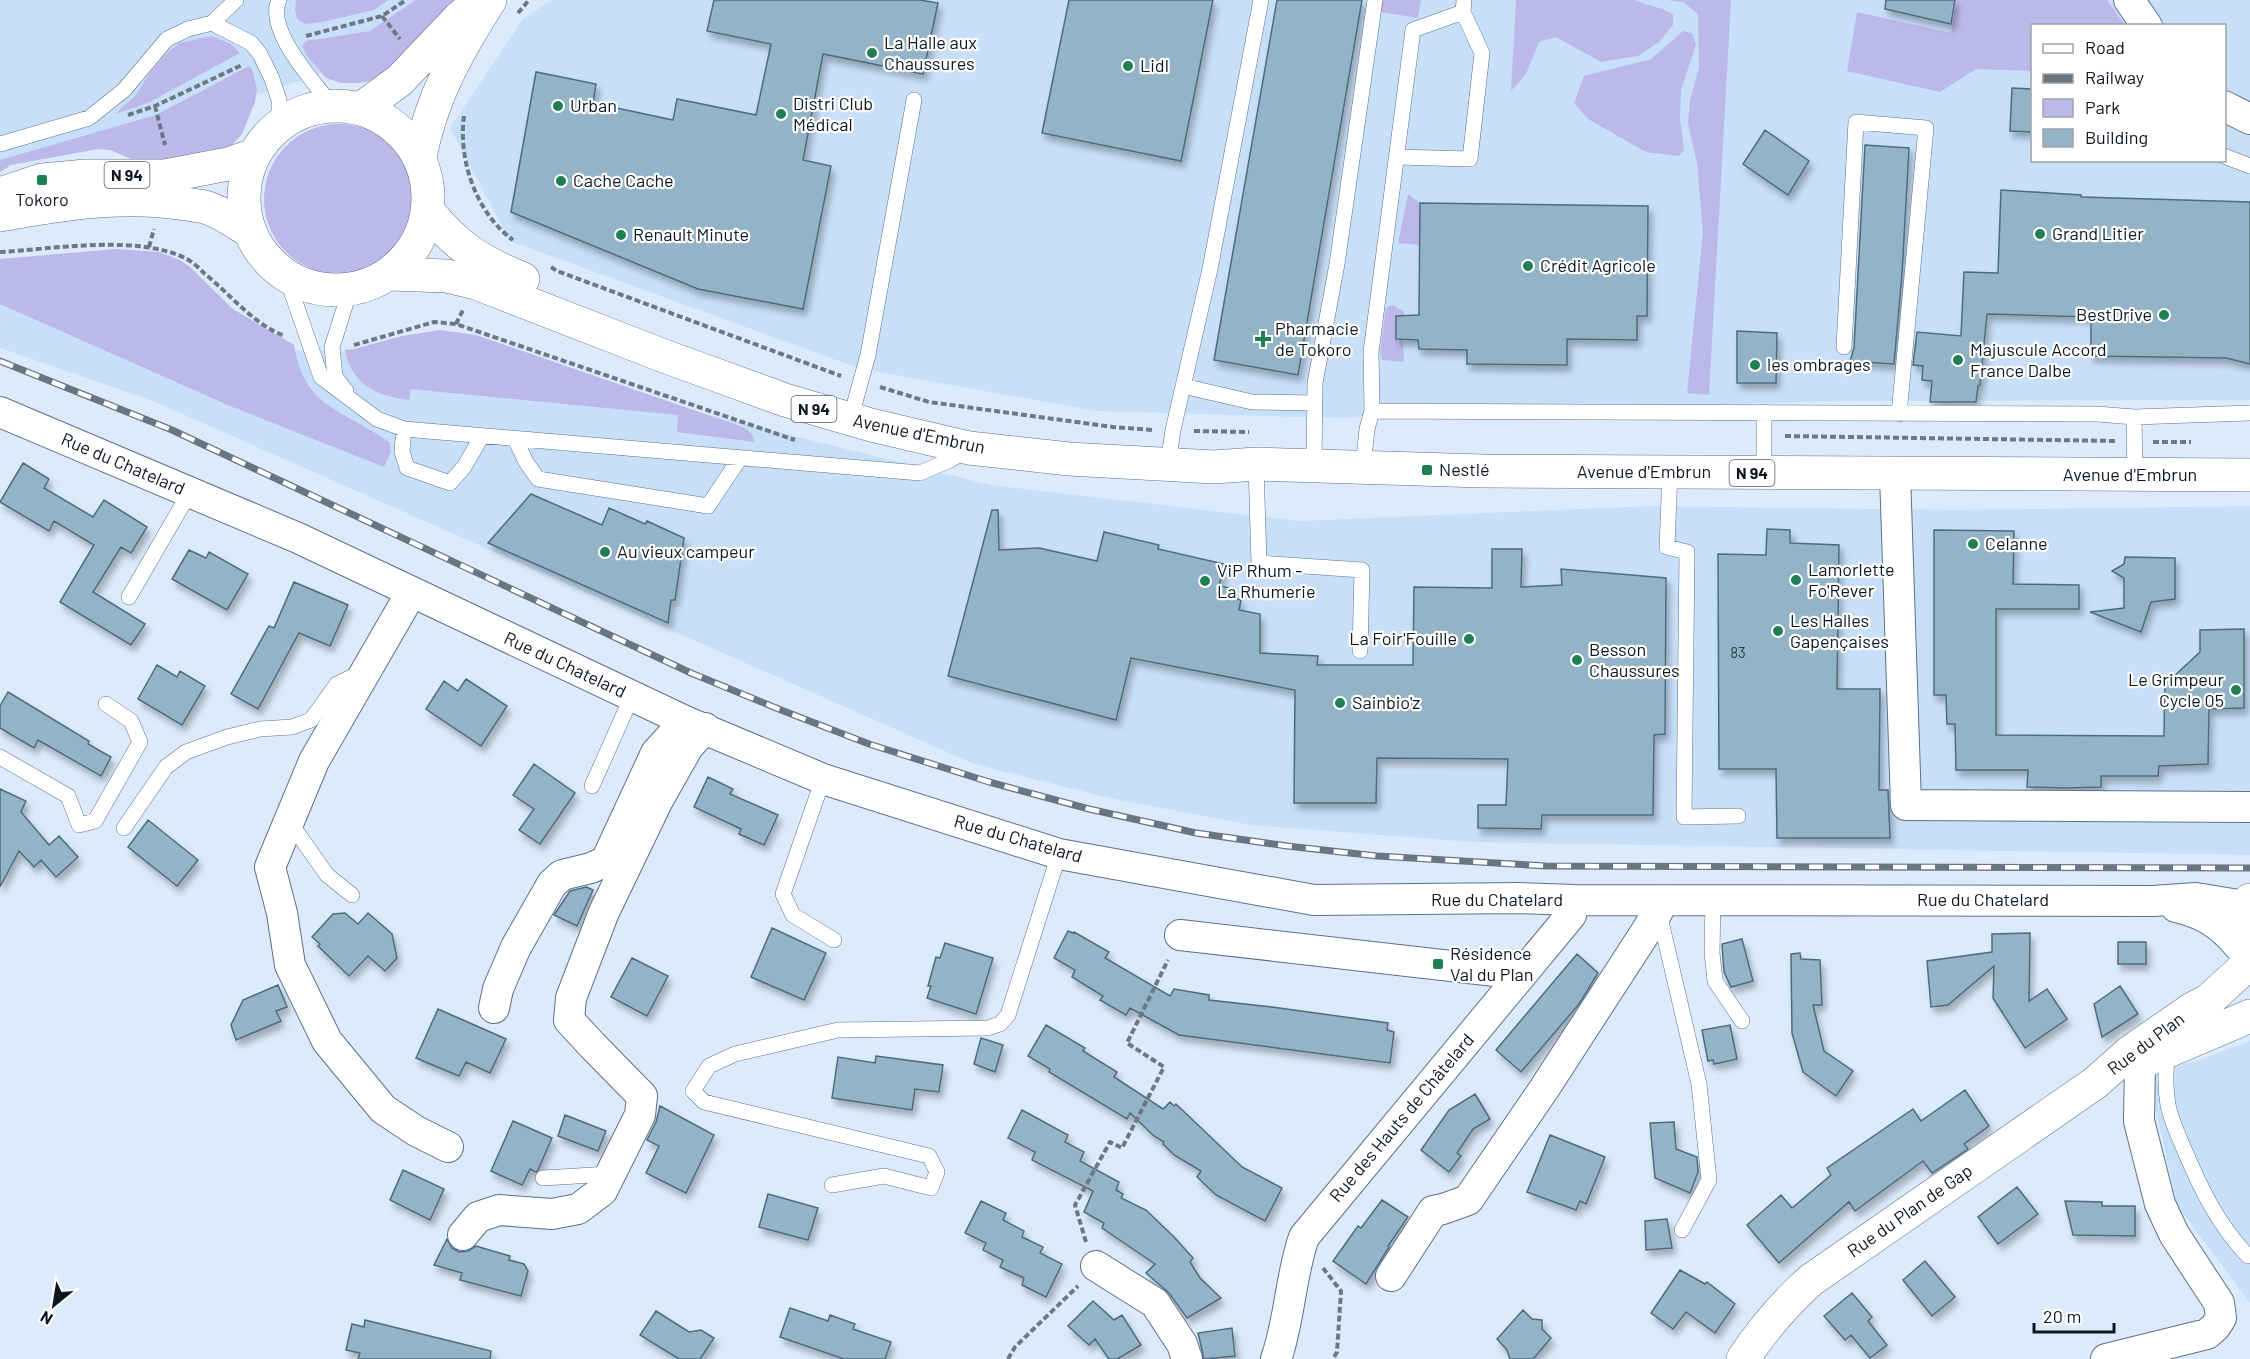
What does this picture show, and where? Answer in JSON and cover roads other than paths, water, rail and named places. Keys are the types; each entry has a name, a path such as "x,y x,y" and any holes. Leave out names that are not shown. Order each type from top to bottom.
{"main road":[{"path":"346,107 400,80 459,18 483,0"},
{"path":"420,157 425,128 442,83 500,10"},
{"path":"346,107 380,116 396,126 409,140 420,157 428,183 428,211 422,235 409,256 390,273 371,284 350,290 327,290 306,285 286,276 264,256 249,231 244,206 245,180 264,138 279,124 304,111 346,107"},
{"name":"N 94","path":"0,194 42,180 86,176 165,176 228,164 254,156"},
{"name":"N 94","path":"0,214 124,199 161,201 204,207 224,215 249,231"},
{"name":"Avenue d'Embrun","path":"428,211 464,249 484,262 669,338 791,382 858,392 928,420 1086,444 1172,440 1255,448 1314,465 1483,471 2249,476"},
{"name":"Avenue d'Embrun","path":"390,273 447,276 476,283 664,357 785,400 870,425 969,448 1069,459 1214,467 1255,448"},
{"name":"Rue du Plan","path":"2095,1083 2130,1052 2192,1009 2209,1000 2249,940"},
{"name":"Rue du Plan","path":"2095,1083 2250,1016"},
{"name":"Rue du Plan de Gap","path":"1743,1359 1787,1300 1811,1280 2095,1083"}],"street":[{"path":"2129,0 2146,24"},
{"path":"2226,107 2250,119"},
{"name":"Rue du Chatelard","path":"0,412 298,538 695,725 823,779 1059,854 1314,900 1520,898 1661,905 1713,899 2153,901 2196,898 2249,940"},
{"path":"1895,474 1906,805 2250,807"},
{"path":"411,593 314,761 270,867 282,913 290,964 327,1041 382,1109 416,1131 448,1147"},
{"path":"494,1008 498,989 516,947 552,884 562,875 591,868 606,861 656,753 695,725"},
{"path":"463,1235 478,1217 499,1210 552,1214 578,1209 602,1191 640,1115 642,1096 570,1020 571,998 604,912 657,802 688,747 695,725"},
{"name":"Rue des Hauts de Châtelard","path":"1276,1359 1281,1344 1298,1254 1304,1237 1571,915 1574,900"},
{"name":"Rue du Chatelard","path":"2153,901 2196,912 2249,940"},
{"path":"1391,1276 1433,1210 1468,1200 1544,1089 1661,905"},
{"path":"1180,935 1521,974"},
{"path":"2106,1359 2206,1334 2215,1328 2221,1318 2219,1303 2174,1234 2160,1204 2139,1121 2154,1057"},
{"path":"1096,1266 1155,1303 1182,1344 1186,1359"}],"lane":[{"path":"0,144 89,118 124,90 167,39 188,29 212,23 236,0"},
{"path":"279,0 276,7 278,27 286,43 346,107"},
{"path":"1172,440 1210,269 1260,0"},
{"path":"1314,465 1315,383 1337,264 1375,0"},
{"path":"1363,467 1367,429 1372,411 1371,352 1413,30 1464,6 1482,53 1470,159 1397,157"},
{"path":"212,23 251,43 260,54 279,100 279,124"},
{"path":"858,392 914,100"},
{"path":"1844,347 1856,122 1926,128 1899,414"},
{"path":"2226,157 2250,166"},
{"path":"286,276 321,377 354,404 377,419 404,429 920,473 950,460 969,448"},
{"path":"350,290 332,347 335,377 354,404"},
{"path":"1183,386 1252,402 1315,403"},
{"path":"1372,411 2097,414 2134,417 2250,413"},
{"path":"1764,412 1764,473"},
{"path":"2134,417 2135,475"},
{"path":"404,429 402,451 407,468 450,483 464,467 482,436"},
{"path":"515,439 526,462 538,479 708,506 740,458"},
{"path":"1255,448 1259,563 1362,570 1360,651"},
{"path":"1670,472 1667,547 1687,552 1684,817 1738,816"},
{"path":"129,597 189,492"},
{"path":"124,828 166,767 186,752 227,737 260,729 292,728 310,720 337,684 368,669"},
{"path":"592,786 632,696"},
{"path":"0,757 68,796 79,825 95,821 140,742 132,721 106,704"},
{"path":"823,779 783,894 793,915 834,940"},
{"path":"289,821 327,875 352,895"},
{"path":"832,1185 884,1176 931,1188 937,1172 929,1156 704,1102 693,1091 709,1066 735,1054 838,1030 988,1028 1000,1024 1008,1015 1059,854"},
{"path":"1713,899 1712,953 1715,981 1742,1021"},
{"path":"1661,905 1699,1084 1709,1180 1683,1230"},
{"path":"2192,1009 2169,1043 2154,1057 2165,1081 2176,1131 2196,1178 2231,1238 2248,1256"},
{"path":"543,1178 610,1174"}],"railway":[{"path":"0,361 172,430 691,673 869,744 989,782 1089,809 1196,833 1287,846 1377,856 1546,866 2250,868"}],"place":[{"name":"La Halle aux Chaussures","path":"872,53"},
{"name":"Lidl","path":"1128,66"},
{"name":"Urban","path":"558,106"},
{"name":"Distri Club Médical","path":"781,114"},
{"name":"Tokoro","path":"42,180"},
{"name":"Cache Cache","path":"561,181"},
{"name":"Grand Litier","path":"2040,234"},
{"name":"Renault Minute","path":"621,235"},
{"name":"Crédit Agricole","path":"1528,266"},
{"name":"BestDrive","path":"2164,315"},
{"name":"Pharmacie de Tokoro","path":"1263,339"},
{"name":"Majuscule Accord France Dalbe","path":"1958,360"},
{"name":"les ombrages","path":"1755,365"},
{"name":"Nestlé","path":"1427,470"},
{"name":"Celanne","path":"1973,544"},
{"name":"Au vieux campeur","path":"605,552"},
{"name":"Lamorlette Fo'Rever","path":"1796,580"},
{"name":"ViP Rhum - La Rhumerie","path":"1205,581"},
{"name":"Les Halles Gapençaises","path":"1778,631"},
{"name":"La Foir'Fouille","path":"1469,639"},
{"name":"Besson Chaussures","path":"1577,660"},
{"name":"Le Grimpeur Cycle 05","path":"2236,690"},
{"name":"Sainbio'z","path":"1340,703"},
{"name":"Résidence Val du Plan","path":"1438,964"}]}
